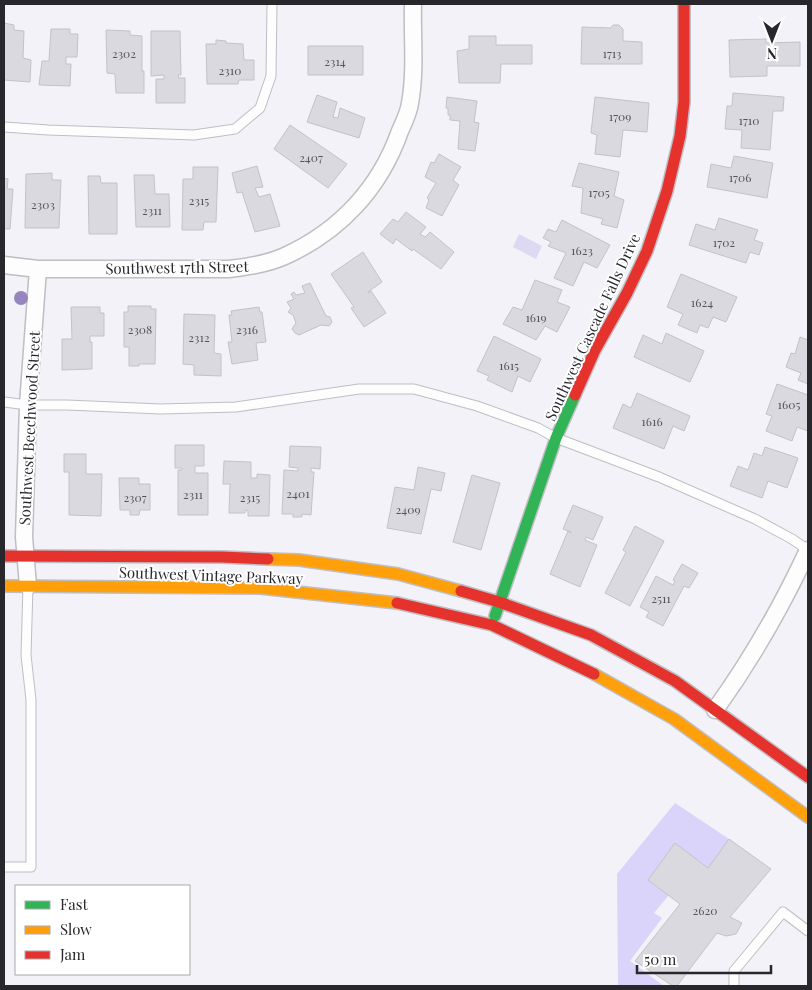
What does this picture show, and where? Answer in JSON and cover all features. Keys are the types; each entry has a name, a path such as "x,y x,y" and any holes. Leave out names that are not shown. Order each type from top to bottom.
{"street":[{"name":"Southwest 17th Street","path":"4,265 38,269 229,269 257,266 284,257 305,246 344,219 372,188 392,155 410,104 415,47 413,4"},
{"name":"Southwest Cascade Falls Drive","path":"492,625 556,438 594,350 627,293 647,251 667,190 680,136 684,102 684,4"},
{"name":"Southwest Beechwood Street","path":"28,586 24,537 28,405 38,269"},
{"path":"715,710 743,671 790,588 808,550"},
{"name":"Southwest Vintage Parkway","path":"4,556 222,557 299,560 398,574 499,602 590,635 675,681 808,777"},
{"name":"Southwest Vintage Parkway","path":"4,586 260,588 387,601 492,625 579,666 674,719 808,817"}],"lane":[{"path":"4,127 194,135 235,129 260,108 272,76 272,4"},
{"path":"4,402 28,405 161,409 226,407 359,389 414,389 477,406 538,428 556,438 659,477 746,515 792,539 808,550"},
{"path":"4,867 31,867 31,700 26,655 28,586"},
{"path":"734,986 734,970 783,912 808,931"}],"shaded area":[{"path":"519,234 542,246 536,259 513,247"},
{"path":"675,803 729,839 708,868 675,843 648,880 669,895 654,913 662,918 630,961 664,986 618,986 617,874"}],"building":[{"path":"4,23 14,25 14,30 24,31 23,58 31,60 30,82 4,80"},
{"path":"613,25 619,25 623,29 623,41 642,42 642,64 581,64 582,27 611,28"},
{"path":"51,29 70,29 70,34 78,34 77,57 66,57 66,64 71,64 70,86 39,85 42,61 49,61"},
{"path":"106,30 130,31 130,35 142,36 144,93 116,93 115,74 107,73"},
{"path":"151,31 180,31 181,75 178,75 179,78 185,78 185,103 156,103 156,79 164,79 164,75 151,76"},
{"path":"469,36 496,36 496,45 532,45 532,64 501,64 500,83 459,83 457,51 469,49"},
{"path":"766,39 766,43 800,42 800,66 767,66 767,76 730,77 729,40"},
{"path":"216,40 226,41 226,43 243,44 244,60 254,60 254,80 239,80 238,84 207,84 206,44 216,44"},
{"path":"308,46 363,46 363,75 308,75"},
{"path":"733,93 784,97 783,111 773,111 770,150 741,148 742,130 725,129 727,106 732,106"},
{"path":"317,95 337,102 333,117 338,118 340,108 365,118 359,138 307,122"},
{"path":"447,97 477,101 474,122 479,123 475,151 458,149 460,121 450,120 448,108 446,108"},
{"path":"595,97 649,103 647,132 623,130 620,157 595,154 597,135 591,133"},
{"path":"290,125 347,164 328,188 274,149"},
{"path":"439,154 461,167 453,180 459,185 442,216 426,208 429,200 427,198 436,183 425,177 431,162 434,163"},
{"path":"734,156 773,163 767,198 707,187 711,164 731,168"},
{"path":"579,163 619,172 614,196 624,200 617,228 601,224 603,219 581,213 583,188 572,186"},
{"path":"257,166 263,187 255,188 259,197 270,194 280,226 255,232 242,192 237,193 232,173"},
{"path":"193,167 218,167 216,222 204,222 203,230 182,230 183,179 193,179"},
{"path":"52,173 52,180 61,180 59,228 25,228 26,174"},
{"path":"134,175 154,175 155,194 169,194 170,227 136,227"},
{"path":"88,176 100,176 101,183 117,183 117,234 89,234"},
{"path":"4,178 8,179 7,189 13,189 10,229 4,229"},
{"path":"406,212 426,227 420,234 425,237 430,232 454,252 441,269 396,239 393,244 380,234 393,219 398,222"},
{"path":"719,218 758,230 754,240 763,243 759,255 750,252 746,263 689,245 696,224 715,230"},
{"path":"562,220 610,245 597,268 584,262 573,286 554,278 566,253 548,246 551,242 543,238 548,229 556,232"},
{"path":"363,252 382,282 368,293 371,291 386,313 364,327 351,308 354,307 331,274"},
{"path":"681,274 737,297 726,322 713,317 708,328 700,325 697,333 678,325 683,314 667,307"},
{"path":"535,280 562,290 557,302 570,307 557,332 545,326 536,340 503,324 513,307 522,310"},
{"path":"310,283 326,316 330,317 332,322 329,326 321,325 299,335 292,329 296,323 293,315 288,312 291,308 287,302 294,299 291,294 294,292 296,295 305,293 302,286"},
{"path":"128,306 151,306 151,309 156,309 155,364 129,366 129,347 124,347 124,312 128,312"},
{"path":"71,307 100,307 100,313 104,313 104,336 90,336 90,342 92,342 92,369 62,370 62,339 72,339"},
{"path":"259,307 260,312 262,312 266,342 256,343 258,360 232,364 228,342 232,342 229,315 232,315 231,311"},
{"path":"184,314 215,315 214,353 221,354 221,376 194,375 194,365 183,364"},
{"path":"666,333 704,351 690,382 634,357 643,335 662,344"},
{"path":"494,336 541,359 530,382 518,376 512,392 487,380 489,376 477,371"},
{"path":"800,337 808,340 808,384 798,380 801,373 786,367 791,353 795,354"},
{"path":"777,384 808,395 808,431 797,427 792,441 766,431 772,416 766,414"},
{"path":"637,393 690,416 684,431 673,426 664,449 613,428 623,404 631,408"},
{"path":"175,445 204,445 204,466 195,466 195,473 208,473 208,515 178,515 178,470 182,470 182,468 175,468"},
{"path":"290,446 321,447 320,469 311,468 311,472 314,472 311,515 302,514 302,517 293,517 293,514 282,514 284,470 298,471 298,468 289,467"},
{"path":"765,447 798,458 787,488 768,481 762,498 730,486 738,466 748,470 754,453 762,456"},
{"path":"64,454 86,454 86,474 102,474 101,516 69,515 69,472 64,472"},
{"path":"224,461 251,462 251,478 257,478 257,474 270,475 269,516 248,516 248,511 245,510 245,513 229,513 230,484 223,484"},
{"path":"418,467 445,473 441,491 431,489 421,534 387,528 395,487 414,490"},
{"path":"472,475 500,483 481,550 453,542"},
{"path":"119,478 139,478 139,484 150,484 150,510 140,510 139,515 130,515 130,510 120,510"},
{"path":"573,505 603,517 593,540 586,537 585,540 597,545 580,587 550,574 568,531 571,533 571,532 563,529"},
{"path":"635,526 664,541 630,606 605,593 626,552 623,550"},
{"path":"682,564 698,573 689,588 684,586 663,626 646,617 649,612 640,607 656,576 673,585 675,581 673,580"},
{"path":"729,839 771,869 730,917 742,923 736,934 726,936 717,933 677,986 673,986 635,961 680,904 648,880 675,843 708,868"}],"traffic: fast":[{"path":"495,616 556,438 575,395"}],"traffic: slow":[{"path":"268,559 299,560 398,574 461,591"},
{"path":"4,586 260,588 397,603"},
{"path":"594,674 674,719 808,817"}],"traffic: jam":[{"path":"575,395 595,350 627,293 647,251 667,191 680,136 684,102 684,4"},
{"path":"4,556 268,559"},
{"path":"461,591 499,602 591,635 675,681 808,777"},
{"path":"397,603 492,625 594,674"}]}
